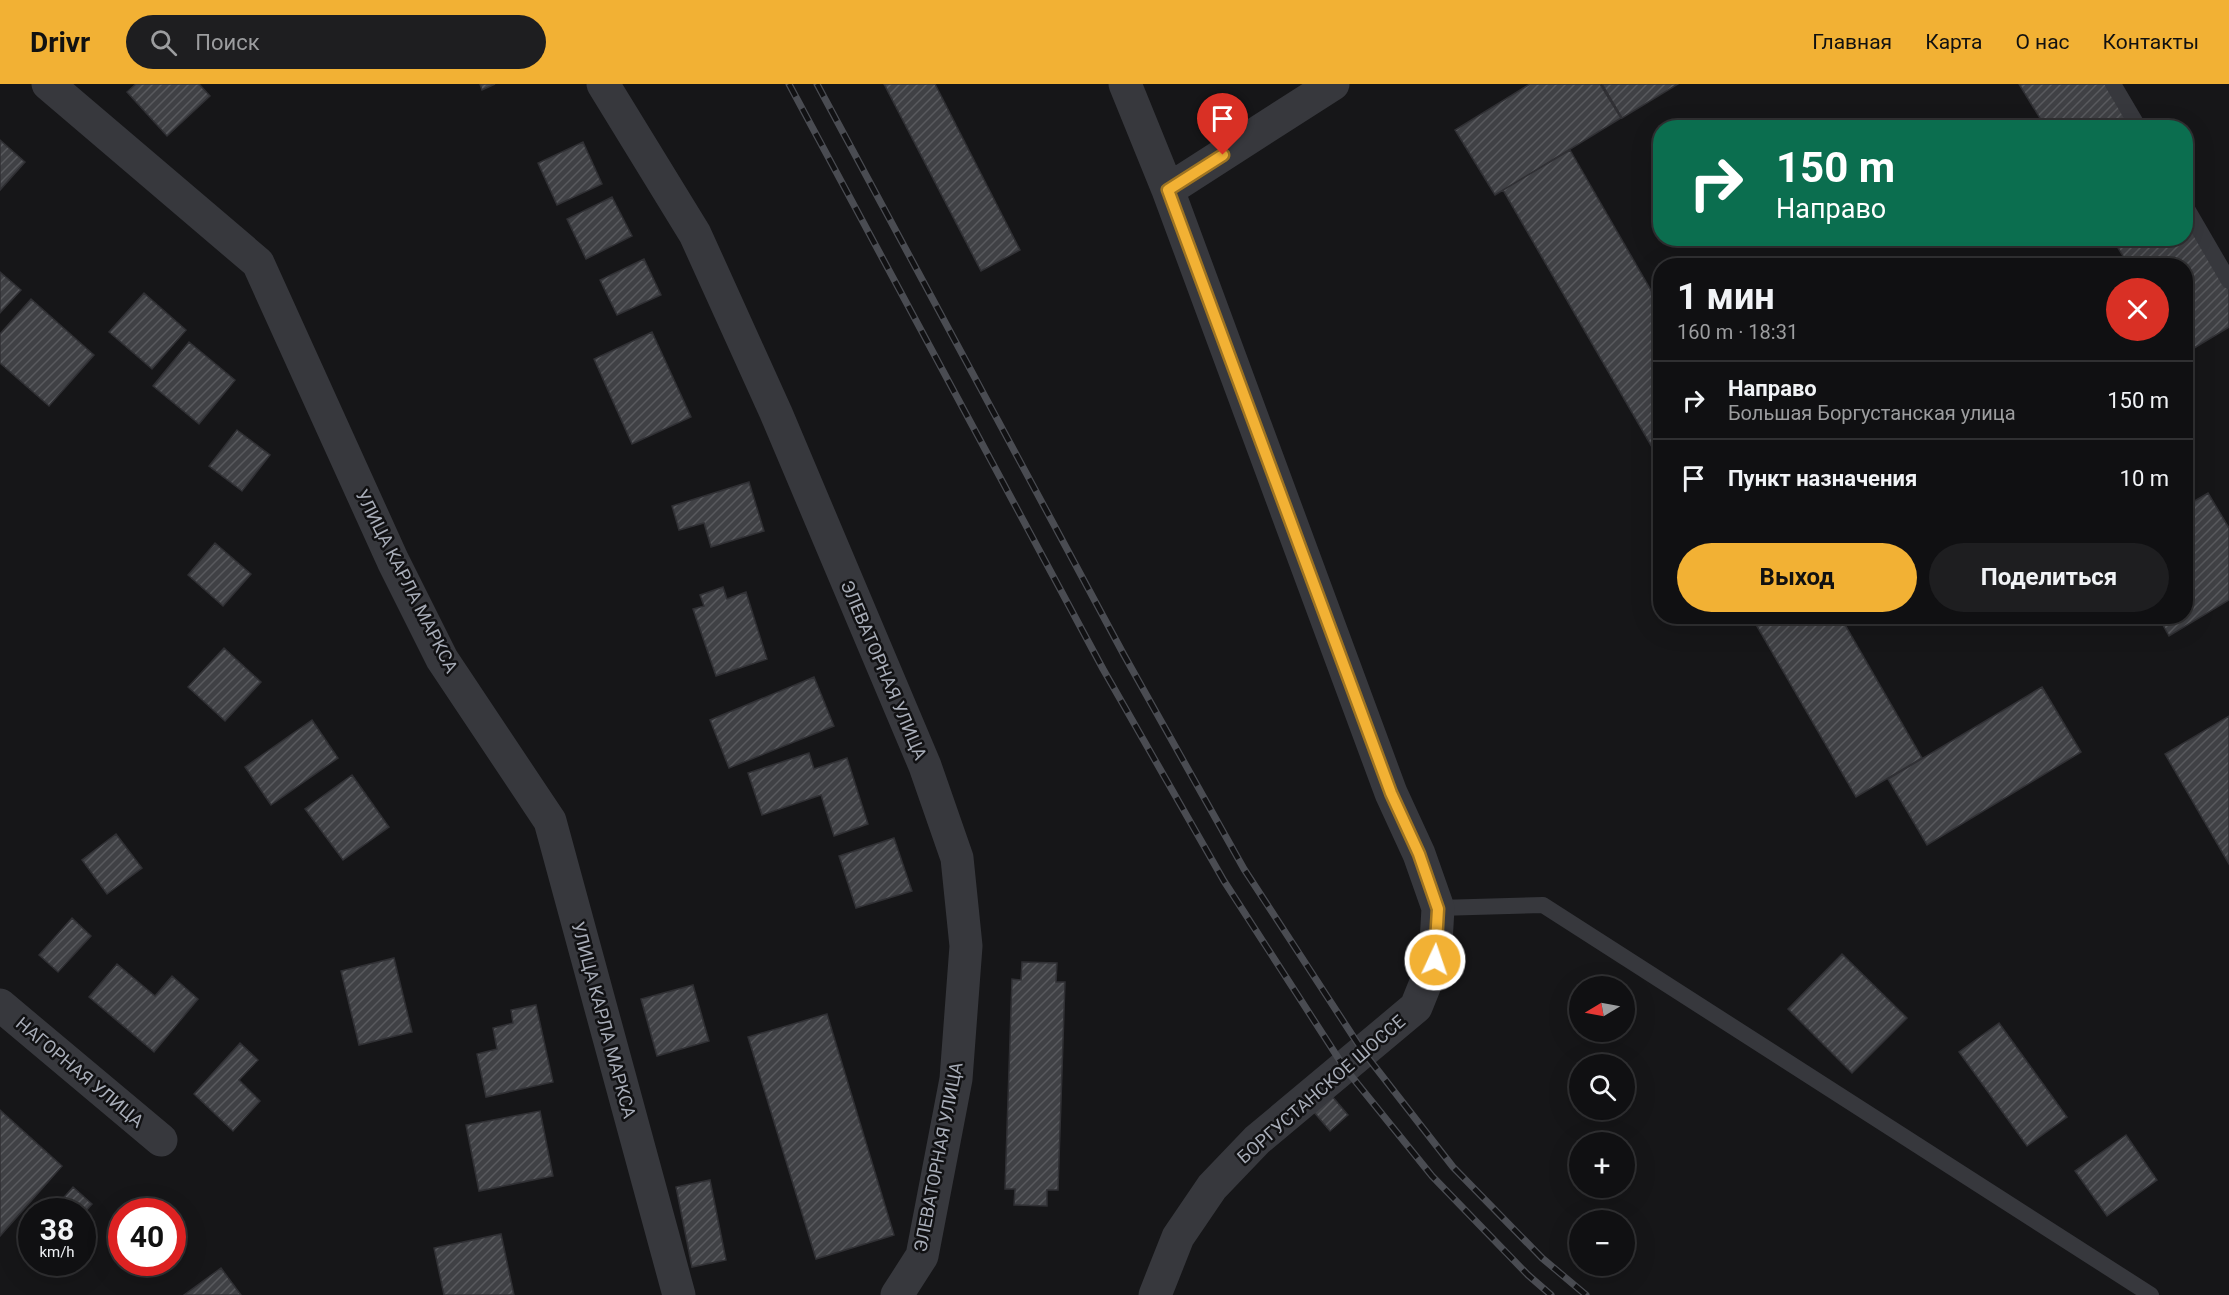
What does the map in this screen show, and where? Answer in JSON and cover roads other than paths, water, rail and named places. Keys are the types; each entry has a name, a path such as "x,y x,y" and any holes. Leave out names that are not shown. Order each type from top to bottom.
{"street":[{"name":"УЛИЦА КАРЛА МАРКСА","path":"48,84 258,263 393,561 442,659 550,821 680,1295"},
{"name":"ЭЛЕВАТОРНАЯ УЛИЦА","path":"603,84 695,234 776,413 925,766 957,858 966,946 956,1079 922,1256 897,1295"},
{"path":"1125,84 1168,190 1391,793 1419,854 1438,909"},
{"path":"1168,190 1333,84"},
{"name":"БОРГУСТАНСКОЕ ШОССЕ","path":"1155,1295 1178,1237 1212,1186 1257,1140 1416,1007 1435,960 1438,909"},
{"name":"НАГОРНАЯ УЛИЦА","path":"0,1005 160,1140"}],"lane":[{"path":"2113,84 2134,120"},
{"path":"2193,219 2229,281"},
{"path":"1438,909 1543,905 2151,1295"}],"railway":[{"path":"789,84 1103,669 1224,881 1344,1067 1432,1176 1528,1275 1551,1295"},
{"path":"817,84 1124,655 1244,869 1362,1050 1453,1167 1542,1258 1586,1295"}]}
